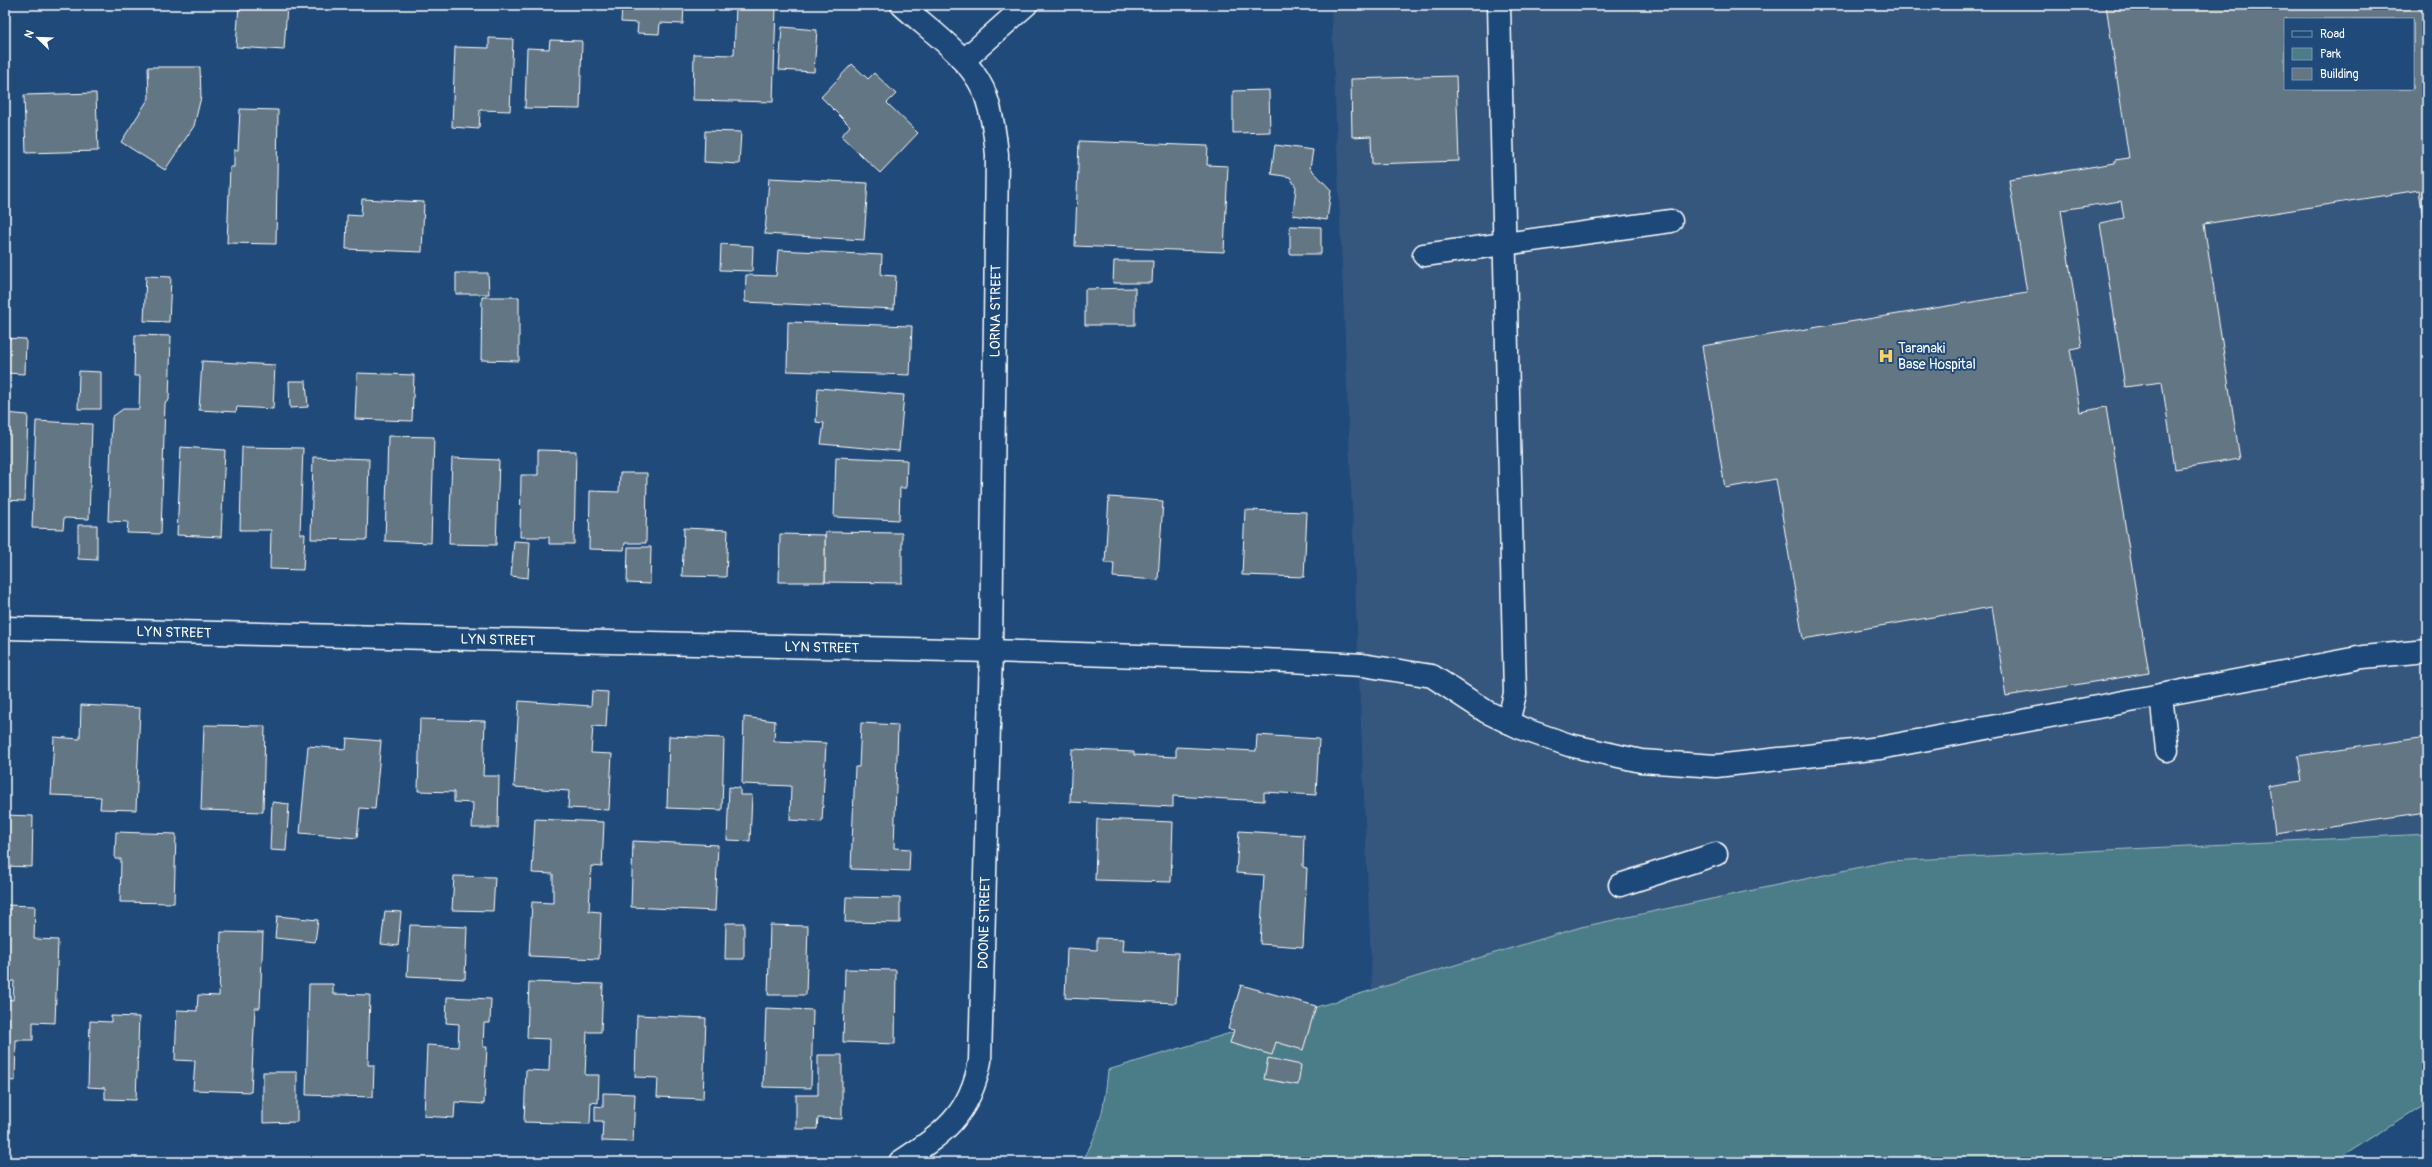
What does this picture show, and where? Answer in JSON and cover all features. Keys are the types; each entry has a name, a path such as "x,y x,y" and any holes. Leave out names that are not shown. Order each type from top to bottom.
{"street":[{"name":"LORNA STREET","path":"902,5 963,62 982,89 994,122 997,155 992,651"},
{"path":"963,62 1026,5"},
{"path":"1499,5 1516,694 1508,722"},
{"path":"1424,255 1671,221"},
{"name":"LYN STREET","path":"5,628 992,651 1290,661 1362,665 1418,672 1432,676 1449,685 1487,712 1508,722 1569,745 1641,761 1716,766 1880,748 2363,657 2427,651"},
{"name":"DOONE STREET","path":"900,1162 944,1130 959,1115 976,1083 981,1038 992,651"},
{"path":"2161,695 2167,750"},
{"path":"1620,885 1716,854"}],"shaded area":[{"name":"Taranaki Base Hospital","path":"1331,5 2427,5 2427,882 1372,991"}],"green space":[{"path":"2427,834 2427,1102 2332,1162 1082,1162 1094,1139 1101,1118 1108,1070 1581,927 1889,861"}],"building":[{"path":"239,5 287,5 284,50 236,47"},
{"path":"622,5 684,5 683,24 660,23 659,34 637,33 638,23 621,22"},
{"path":"2106,5 2427,5 2427,246 2419,190 2204,224 2240,459 2175,469 2162,382 2125,387 2100,223 2124,218 2121,201 2061,210 2082,347 2070,349 2080,412 2106,407 2149,673 2006,696 1992,607 1803,639 1776,479 1725,488 1702,346 2027,293 2009,180 2115,163 2115,160 2129,158"},
{"path":"736,6 776,7 773,102 693,100 694,54 734,55"},
{"path":"782,27 817,30 814,72 779,70"},
{"path":"489,38 513,39 510,111 480,110 479,129 452,127 455,47 489,48"},
{"path":"550,40 582,41 580,109 525,108 527,48 549,49"},
{"path":"852,64 868,79 874,73 896,94 887,103 918,133 880,173 841,136 850,126 821,97"},
{"path":"148,67 200,67 201,97 194,126 165,170 121,142 149,98"},
{"path":"1456,76 1459,161 1372,164 1371,136 1352,137 1351,79"},
{"path":"5,77 9,77 7,136 5,136"},
{"path":"1269,90 1270,132 1233,133 1233,91"},
{"path":"96,93 98,151 26,153 24,95"},
{"path":"240,109 278,110 276,244 227,243 230,167 234,167 234,150 238,150"},
{"path":"705,131 741,132 739,164 704,162"},
{"path":"1079,141 1208,146 1207,165 1228,166 1224,252 1075,246"},
{"path":"1275,145 1313,150 1310,168 1331,190 1327,220 1293,215 1296,187 1290,177 1271,174"},
{"path":"769,178 868,183 864,240 765,234"},
{"path":"362,199 424,202 422,252 346,249 347,215 361,216"},
{"path":"1290,226 1321,227 1321,254 1290,254"},
{"path":"721,244 753,246 752,271 720,270"},
{"path":"778,250 882,255 881,275 896,276 894,309 745,302 746,275 776,276"},
{"path":"1114,261 1153,261 1152,283 1113,283"},
{"path":"456,273 488,273 489,294 456,294"},
{"path":"146,276 171,277 169,322 144,321"},
{"path":"1135,288 1135,325 1085,325 1085,289"},
{"path":"482,297 519,297 519,361 481,360"},
{"path":"788,322 912,326 910,375 787,371"},
{"path":"135,335 171,336 169,400 165,403 161,534 127,533 128,522 108,521 112,417 123,409 139,409 140,376 134,376"},
{"path":"5,338 26,339 25,374 5,373"},
{"path":"202,361 275,365 273,409 237,407 236,412 199,410"},
{"path":"79,371 101,372 101,409 78,409"},
{"path":"357,373 414,375 412,421 355,419"},
{"path":"289,381 306,381 308,407 290,408"},
{"path":"818,388 904,395 899,451 821,444 824,423 816,422"},
{"path":"5,413 28,415 25,501 5,500"},
{"path":"36,421 92,424 89,519 64,518 63,529 32,528"},
{"path":"388,436 434,437 431,543 385,541"},
{"path":"181,447 225,450 221,537 177,535"},
{"path":"242,447 303,448 300,534 305,534 303,570 270,569 271,530 240,530"},
{"path":"538,450 576,451 574,544 549,544 549,537 520,537 521,475 538,475"},
{"path":"313,457 369,459 367,540 311,539"},
{"path":"836,457 907,460 906,488 900,488 899,520 834,517"},
{"path":"452,458 499,460 496,545 449,544"},
{"path":"620,473 647,473 646,543 625,543 624,550 589,549 590,491 619,492"},
{"path":"1109,497 1163,501 1158,580 1113,577 1114,563 1105,563"},
{"path":"1245,510 1307,512 1304,577 1242,575"},
{"path":"78,525 97,525 97,560 78,559"},
{"path":"684,528 728,530 726,577 682,576"},
{"path":"825,532 902,533 902,583 825,582"},
{"path":"780,534 825,535 825,582 779,582"},
{"path":"514,541 530,542 528,578 511,576"},
{"path":"628,547 651,547 650,584 627,583"},
{"path":"592,691 608,692 606,727 593,726 591,753 612,754 609,810 568,808 569,791 514,787 519,701 591,706"},
{"path":"81,705 140,708 136,810 100,809 101,797 51,795 54,737 80,739"},
{"path":"744,717 775,721 774,741 826,743 822,822 790,820 791,786 742,784"},
{"path":"420,719 485,721 483,776 499,776 498,828 472,828 473,803 454,802 454,792 418,791"},
{"path":"861,723 898,725 894,848 910,849 909,871 851,869 855,767 859,767"},
{"path":"204,725 265,726 263,812 201,810"},
{"path":"1257,735 1319,739 1316,795 1264,792 1264,801 1173,796 1173,807 1070,802 1072,749 1134,752 1134,755 1176,757 1176,747 1256,751"},
{"path":"669,736 724,738 722,810 667,808"},
{"path":"2427,737 2427,812 2275,834 2269,786 2302,781 2298,756"},
{"path":"347,738 381,741 375,809 360,808 357,838 300,833 308,746 346,749"},
{"path":"729,787 740,788 740,795 752,795 750,841 727,840"},
{"path":"272,802 289,804 286,851 270,850"},
{"path":"5,815 33,816 32,867 5,866"},
{"path":"535,819 604,822 602,867 591,866 589,911 601,912 599,959 529,956 532,902 553,903 553,874 532,873"},
{"path":"1097,819 1173,822 1171,882 1095,880"},
{"path":"1239,831 1304,835 1303,867 1307,868 1303,947 1260,944 1264,875 1236,873"},
{"path":"116,832 176,834 174,903 120,902 121,859 115,859"},
{"path":"633,841 718,845 715,911 631,907"},
{"path":"454,876 495,877 493,911 452,910"},
{"path":"846,897 900,898 900,923 845,922"},
{"path":"5,905 35,906 34,939 58,940 55,1023 33,1022 33,1040 16,1040 15,1081 5,1080 5,999 13,1000 14,981 5,981"},
{"path":"385,911 401,912 398,946 381,944"},
{"path":"277,916 318,920 315,942 275,938"},
{"path":"726,923 744,923 744,959 725,959"},
{"path":"410,925 467,927 465,979 407,976"},
{"path":"770,925 808,926 806,995 768,995"},
{"path":"221,932 263,933 260,1008 255,1008 251,1092 193,1090 195,1061 175,1060 177,1010 197,1011 198,995 219,996"},
{"path":"1097,938 1124,939 1123,951 1178,953 1176,1003 1065,998 1067,948 1097,950"},
{"path":"845,969 896,970 895,1044 843,1042"},
{"path":"529,982 603,984 601,1032 587,1032 585,1075 599,1075 598,1103 591,1102 590,1124 524,1122 526,1070 549,1071 550,1039 527,1038"},
{"path":"309,984 333,984 333,994 370,995 368,1065 374,1065 373,1097 306,1095"},
{"path":"1241,985 1316,1006 1303,1050 1276,1042 1272,1055 1230,1043 1234,1030 1228,1029"},
{"path":"447,997 491,999 490,1023 484,1023 483,1047 487,1047 484,1104 455,1102 454,1118 424,1116 427,1045 458,1047 459,1024 446,1023"},
{"path":"766,1008 813,1010 811,1088 763,1087"},
{"path":"637,1015 706,1018 703,1099 657,1097 658,1078 635,1077"},
{"path":"111,1016 139,1017 136,1100 105,1099 105,1088 88,1087 90,1021 111,1022"},
{"path":"818,1055 842,1055 842,1119 818,1118 817,1129 796,1129 796,1095 818,1095"},
{"path":"1268,1058 1301,1065 1298,1085 1264,1079"},
{"path":"263,1072 297,1072 297,1122 263,1123"},
{"path":"603,1093 635,1094 633,1142 602,1141 603,1121 595,1121 595,1106 603,1107"}],"place":[{"name":"Taranaki Base Hospital","path":"1886,356"}]}
